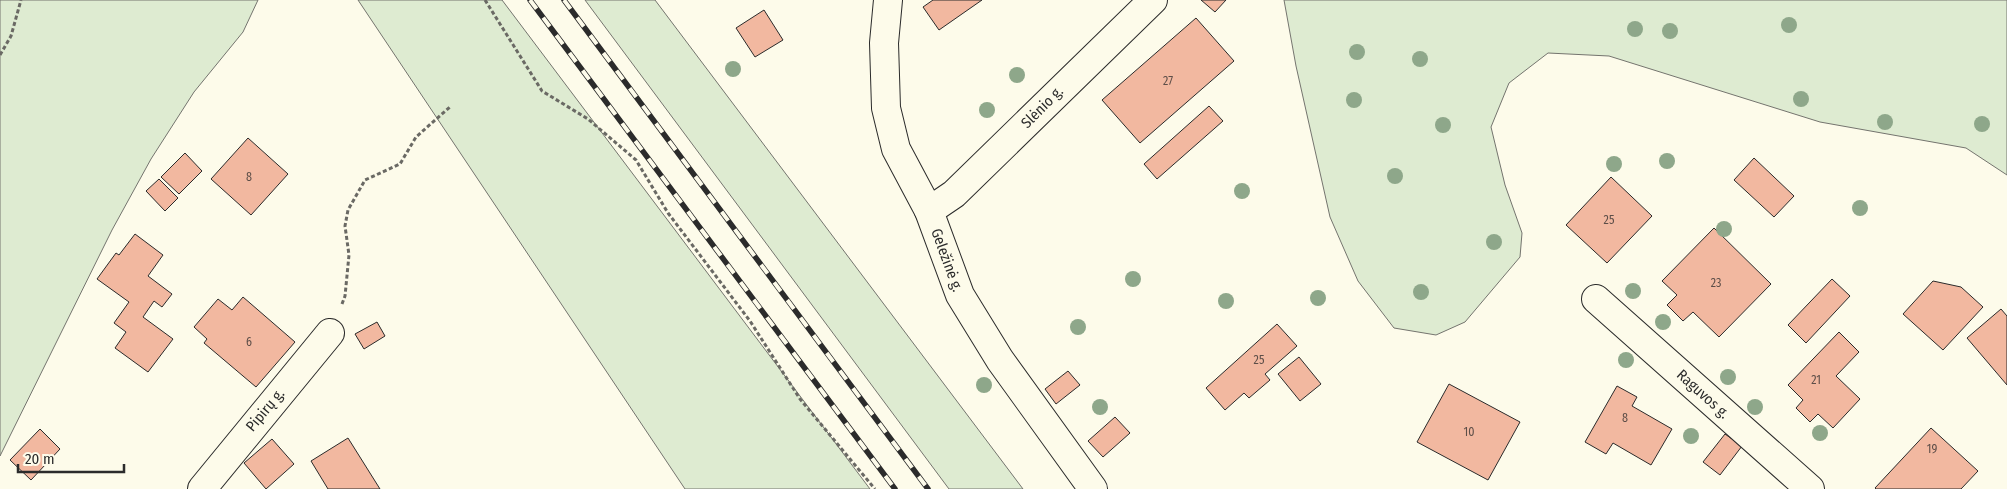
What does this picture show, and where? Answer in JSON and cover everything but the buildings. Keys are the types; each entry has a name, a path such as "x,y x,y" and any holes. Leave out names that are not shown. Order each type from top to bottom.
{"street":[{"name":"Geležinė g.","path":"888,0 884,43 886,108 896,149 929,211 960,296 1000,360 1093,489"},
{"name":"Slėnio g.","path":"929,211 954,194 1153,0"},
{"name":"Raguvos g.","path":"1596,299 1810,489"},
{"name":"Pipirų g.","path":"202,489 330,332"}],"path":[{"path":"0,55 11,36 21,0"},
{"path":"485,0 542,91 588,119 636,160 668,213 750,321 800,399 875,489"},
{"path":"330,332 345,296 349,255 345,226 348,210 365,180 400,164 416,136 451,106"}],"green space":[{"path":"0,0 258,0 243,32 194,92 151,159 112,230 0,456"},
{"path":"358,0 502,0 870,489 685,489"},
{"path":"585,0 655,0 1023,489 949,489"},
{"path":"1284,0 2007,0 2007,175 1966,148 1820,122 1609,56 1548,53 1509,83 1491,127 1505,185 1522,233 1520,257 1465,322 1436,335 1394,328 1358,281 1330,217 1296,66"}],"railway":[{"path":"530,0 895,489"},
{"path":"564,0 928,489"}]}
